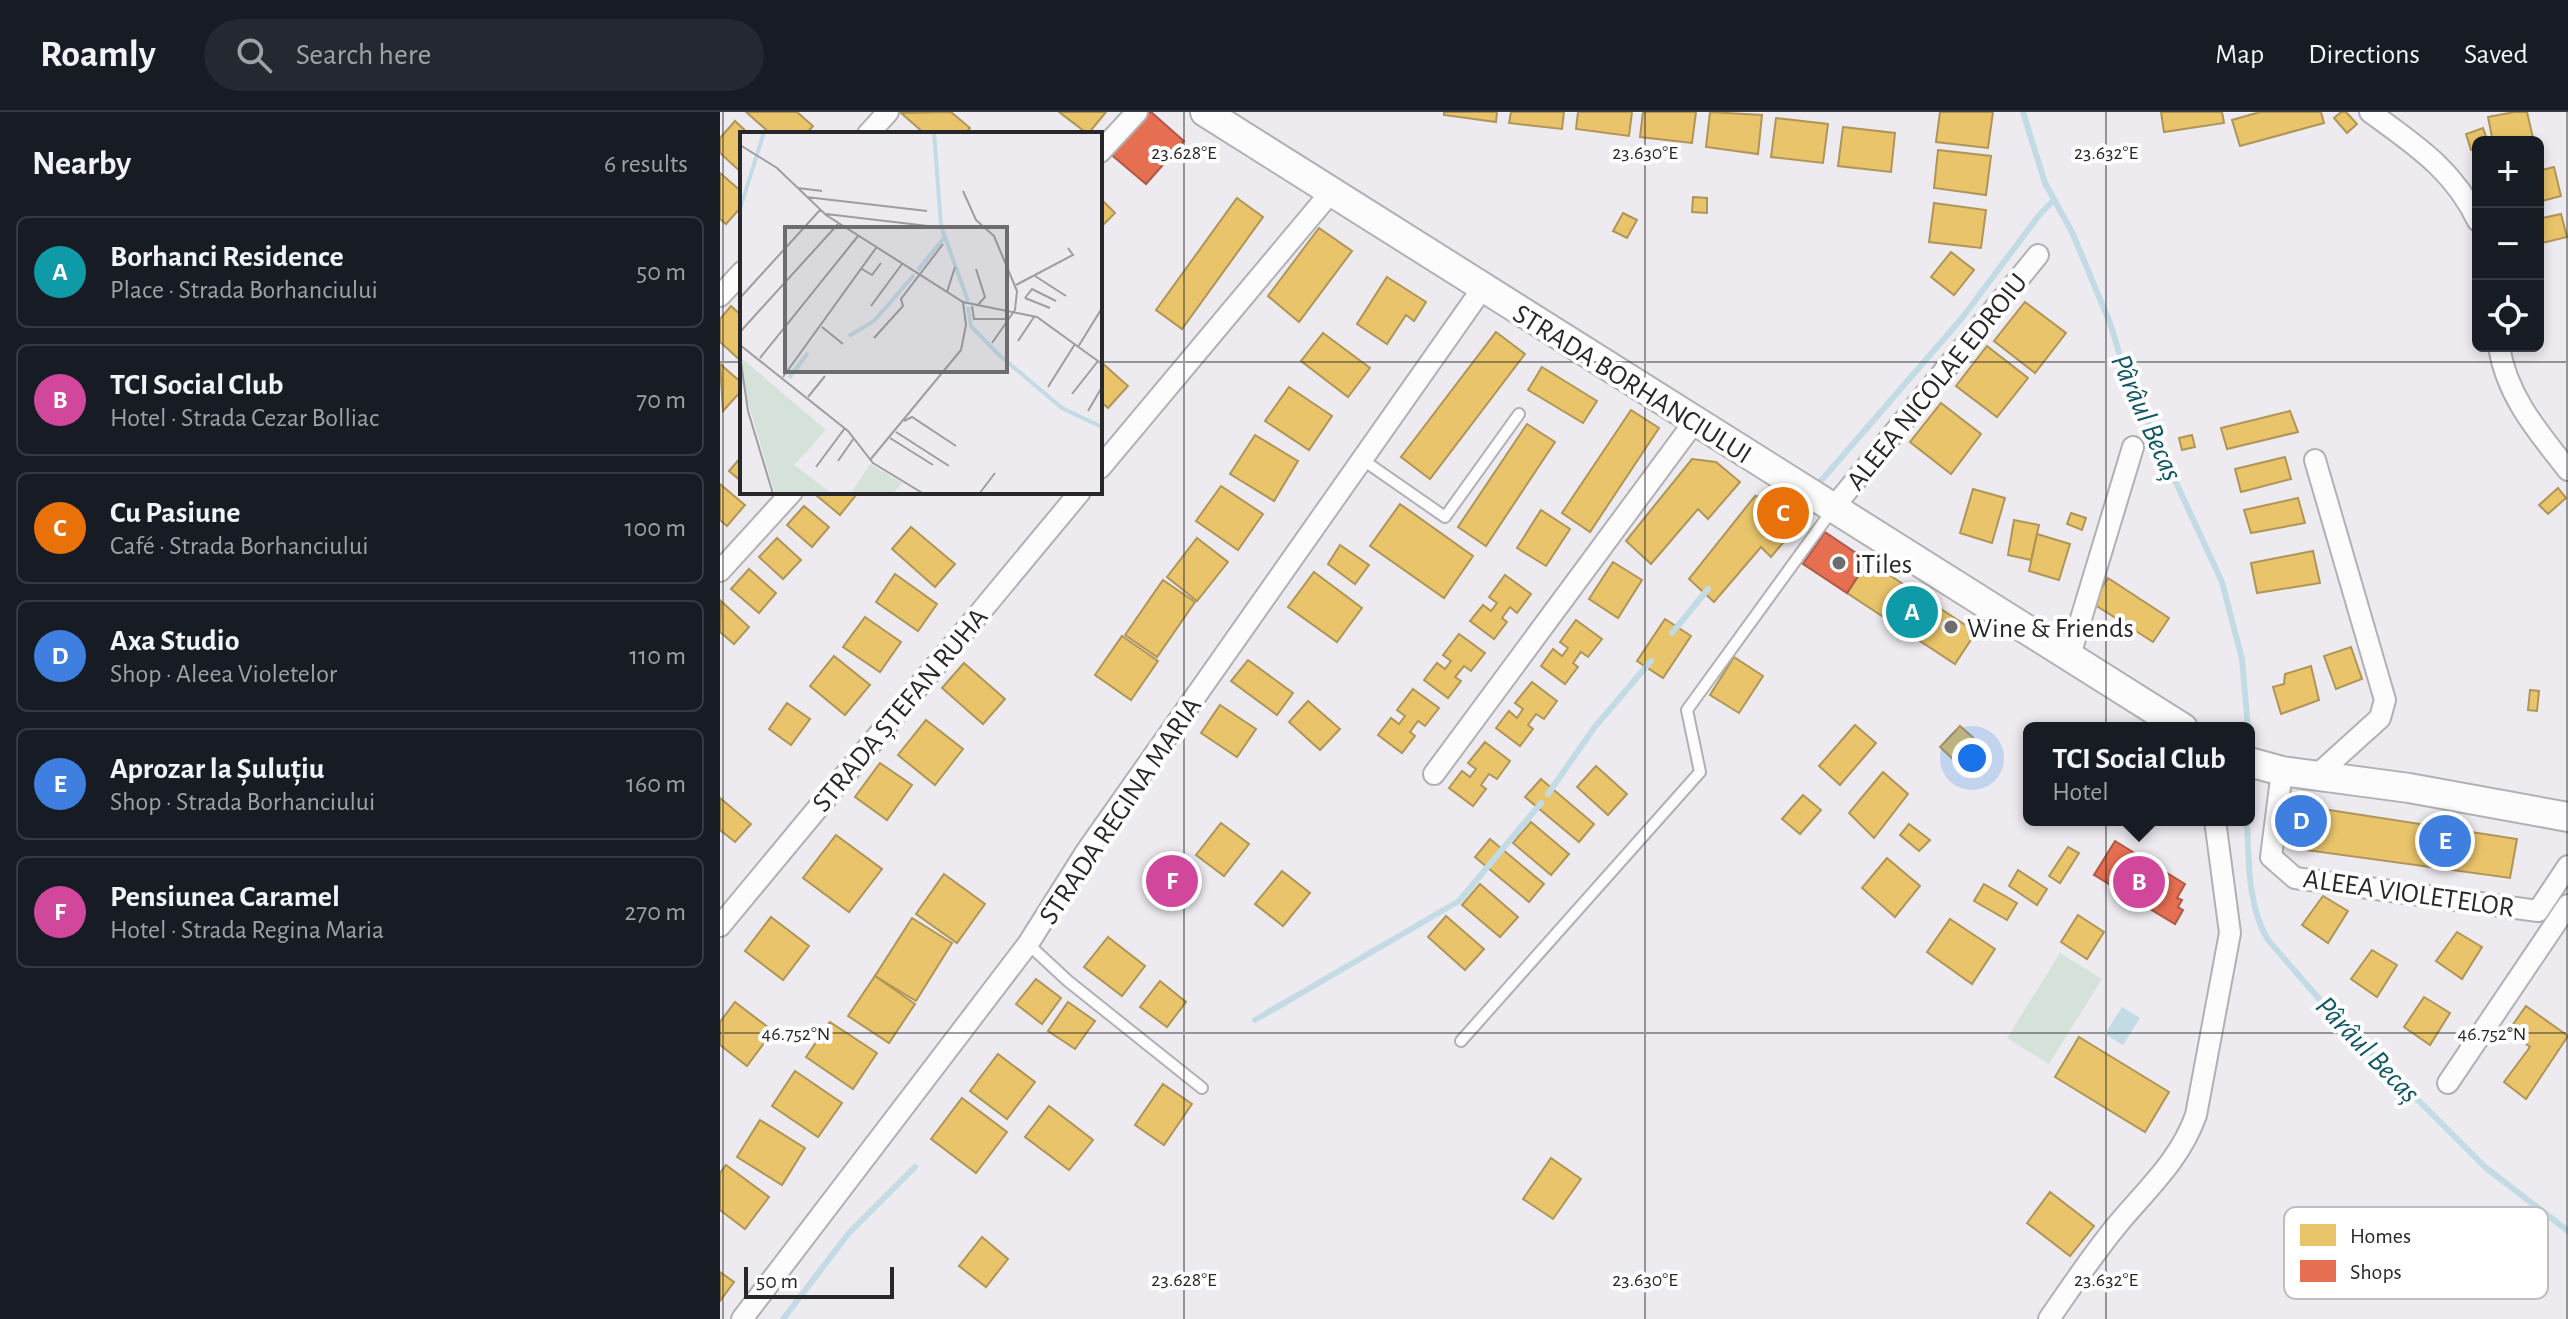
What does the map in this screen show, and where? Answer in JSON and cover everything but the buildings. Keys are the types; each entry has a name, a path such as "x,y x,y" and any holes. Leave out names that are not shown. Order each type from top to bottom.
{"main road":[{"name":"STRADA BORHANCIULUI","path":"1205,112 2174,722"},
{"path":"2268,768 2568,817"}],"street":[{"path":"870,132 888,112"},
{"path":"1102,150 1137,112"},
{"path":"2370,112 2431,157 2463,191 2472,209"},
{"path":"1102,466 1331,192"},
{"name":"ALEEA NICOLAE EDROIU","path":"1834,507 2038,255"},
{"path":"720,296 740,274"},
{"name":"STRADA REGINA MARIA","path":"742,1319 1028,944 1086,852 1482,289"},
{"path":"2500,352 2503,373 2527,417 2568,470"},
{"path":"1434,774 1695,421"},
{"path":"2070,655 2133,447"},
{"path":"2315,460 2385,700 2380,718 2317,775"},
{"path":"720,571 790,494"},
{"name":"STRADA ȘTEFAN RUHA","path":"720,926 1078,494"},
{"name":"ALEEA VIOLETELOR","path":"2268,768 2271,857 2295,878 2538,911 2568,866"},
{"path":"2049,1319 2088,1262 2171,1164 2187,1139 2196,1115 2230,933 2216,826"},
{"name":"ALEEA VIOLETELOR","path":"2448,1083 2568,905"}],"lane":[{"path":"1363,460 1445,517 1519,414"},
{"path":"1461,1041 1700,772 1687,710 1834,507"},
{"path":"1028,944 1068,981 1202,1088"}],"shaded area":[{"path":"2060,953 2102,979 2049,1064 2007,1038"}],"water":[{"path":"2122,1007 2140,1018 2123,1045 2105,1034"}],"waterway":[{"name":"Pârâul Becaș","path":"2023,112 2045,183 2072,232 2110,323 2125,372 2222,582 2242,659 2247,722"},
{"path":"1820,482 1962,318 2040,214 2054,200"},
{"path":"1672,633 1708,589"},
{"path":"1548,794 1594,728 1651,661"},
{"path":"1255,1020 1459,901 1541,803"},
{"name":"Pârâul Becaș","path":"2247,826 2253,897 2268,940 2334,1016 2485,1167 2537,1207"},
{"path":"783,1319 849,1233 915,1167"},
{"name":"Pârâul Becaș","path":"2548,1216 2568,1231"}],"place":[{"name":"Cu Pasiune","path":"1783,513"},
{"name":"iTiles","path":"1839,563"},
{"name":"Borhanci Residence","path":"1912,612"},
{"name":"Wine & Friends","path":"1951,627"},
{"name":"Axa Studio","path":"2301,821"},
{"name":"Aprozar la Șuluțiu","path":"2445,841"},
{"name":"Pensiunea Caramel","path":"1172,881"},
{"name":"TCI Social Club","path":"2139,882"}]}
